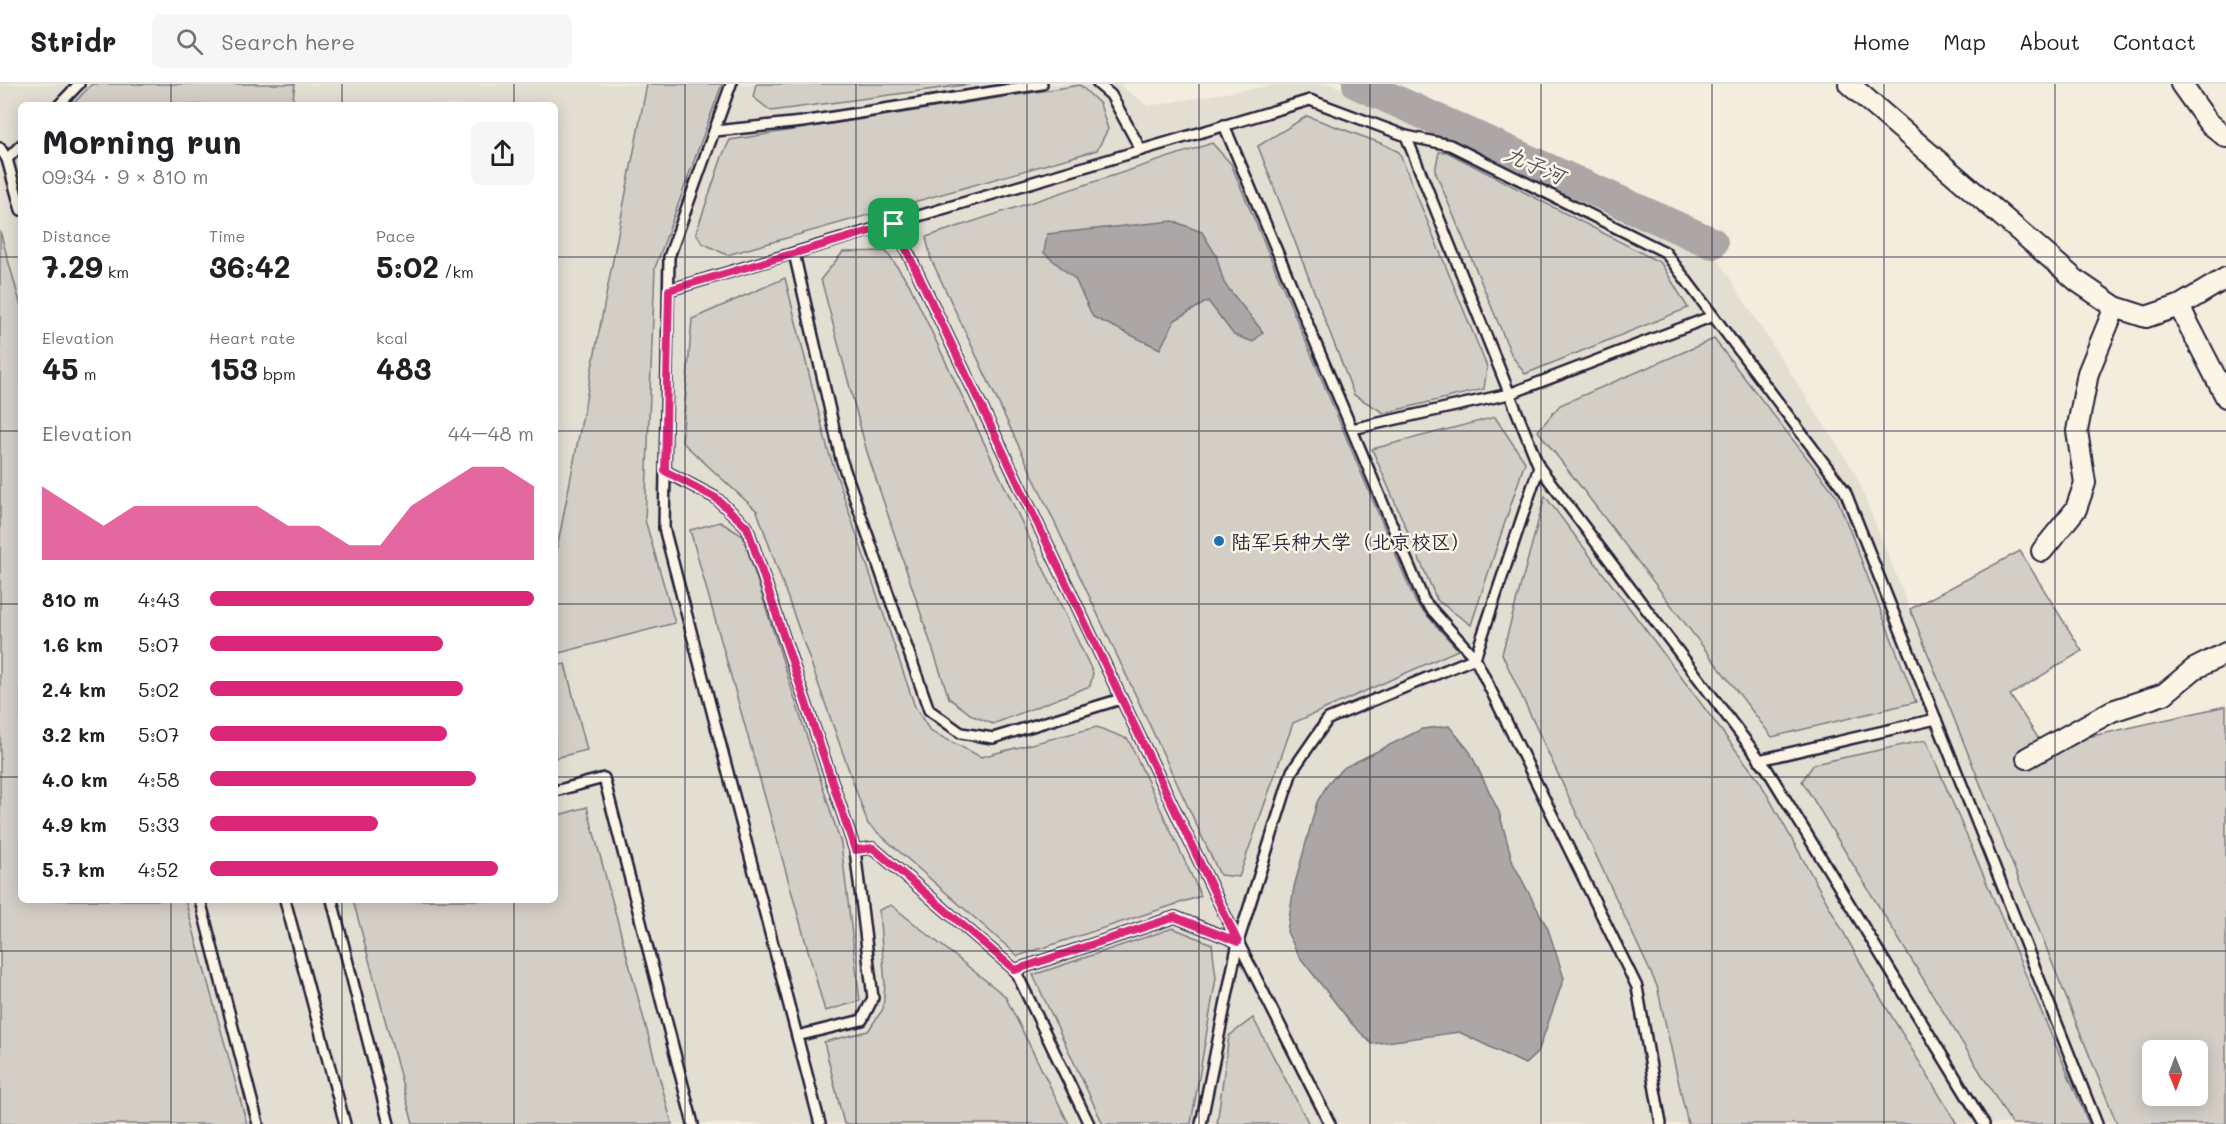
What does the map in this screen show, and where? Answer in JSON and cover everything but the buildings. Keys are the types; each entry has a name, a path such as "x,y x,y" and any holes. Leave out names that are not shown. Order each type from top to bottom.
{"street":[{"path":"1849,84 2077,280 2115,307 2146,317 2179,306 2226,278"},
{"path":"2181,84 2208,122 2226,137"},
{"path":"2179,306 2226,397"},
{"path":"2042,551 2076,509 2085,483 2077,431 2088,373 2115,307"},
{"path":"2027,758 2112,711 2164,694 2194,669 2226,653"}],"lane":[{"path":"62,102 79,84"},
{"path":"731,84 669,257 664,528 820,1124"},
{"path":"714,131 802,122 1042,84"},
{"path":"1098,84 1111,95 1141,150"},
{"path":"669,290 1310,100 1406,136 1450,144 1665,252 1845,491 2097,1124"},
{"path":"1224,125 1424,601 1475,658 1637,987 1661,1124"},
{"path":"1406,136 1539,467 1759,760 1984,1124"},
{"path":"7,159 18,147"},
{"path":"0,148 7,159 18,199"},
{"path":"894,224 1238,942 1330,1124"},
{"path":"795,253 841,459 929,710 961,733 993,738 1121,699"},
{"path":"1352,429 1509,394 1713,316"},
{"path":"1201,1124 1238,942 1292,771 1328,719 1475,658 1539,467"},
{"path":"665,471 716,498 747,527 855,850 873,998 862,1020 797,1036"},
{"path":"1759,760 1936,719"},
{"path":"558,790 604,778 693,1124"},
{"path":"855,850 873,848 1015,970 1089,1124"},
{"path":"201,903 258,1124"},
{"path":"286,903 345,1124"},
{"path":"333,903 389,1124"},
{"path":"1015,970 1175,917 1238,942"}],"shaded area":[{"name":"陆军兵种大学（北京校区）","path":"0,84 1118,84 1148,106 1279,84 1332,84 1714,254 1855,473 2117,1124 247,1124 186,903 558,903 558,102 18,102 18,295 0,231"},
{"path":"92,84 295,84 292,102 75,102"},
{"path":"647,84 722,84 655,268 645,520 675,623 558,653 558,544"},
{"path":"756,84 972,84 771,111 753,97"},
{"path":"1080,85 1100,104 1108,129 1097,150 727,255 702,243 696,233 730,140"},
{"path":"1307,116 1399,152 1487,367 1484,389 1384,413 1354,395 1258,146"},
{"path":"1212,143 1231,164 1416,603 1458,650 1293,723 1239,877 1220,875 931,259 926,237"},
{"path":"1439,152 1447,152 1661,263 1688,308 1525,374 1512,356 1435,171"},
{"path":"1173,221 1202,232 1216,255 1224,283 1263,332 1253,342 1234,335 1208,301 1175,320 1160,349 1093,317 1075,279 1044,253 1047,234"},
{"path":"0,231 18,295 18,903 186,903 247,1124 0,1124"},
{"path":"886,251 909,284 1093,673 1090,686 993,724 973,716 949,698 867,452 821,279 843,252"},
{"path":"785,278 828,450 915,707 930,731 981,757 1097,727 1128,739 1201,896 1018,956 868,824 757,511 682,442 692,319"},
{"path":"1714,339 1836,495 1916,702 1772,737 1538,431 1560,405"},
{"path":"1495,417 1525,462 1471,625 1437,600 1372,449"},
{"path":"1545,496 1760,782 1874,987 1957,1124 1688,1124 1657,986 1502,654"},
{"path":"720,522 743,536 841,844 860,1001 825,1011 690,530"},
{"path":"2020,551 2082,651 2010,695 2044,747 2226,706 2226,1124 2117,1124 1910,609"},
{"path":"565,664 587,750 558,757 558,665"},
{"path":"1449,726 1470,752 1499,812 1513,863 1548,929 1564,978 1538,1052 1525,1064 1459,1032 1372,1044 1352,1024 1299,956 1287,932 1294,887 1317,802 1329,782 1345,767 1422,729"},
{"path":"1926,740 2089,1124 2012,1124 1802,781 1814,764"},
{"path":"587,807 672,1124 413,1124 354,903 558,903 558,815"},
{"path":"891,905 1005,996 1069,1124 844,1124 824,1042 868,1031 883,1009 885,984 879,910"},
{"path":"1173,928 1212,944 1216,978 1191,1124 1103,1124 1033,975"},
{"path":"1253,1018 1309,1124 1217,1124 1229,1036"}],"waterway":[{"name":"九子河","path":"1358,84 1712,243"}],"place":[{"name":"陆军兵种大学（北京校区）","path":"1219,541"}],"route":[{"path":"894,224 1238,942 1175,917 1015,970 873,848 855,850 747,527 716,498 665,471 669,290 894,224"}]}
